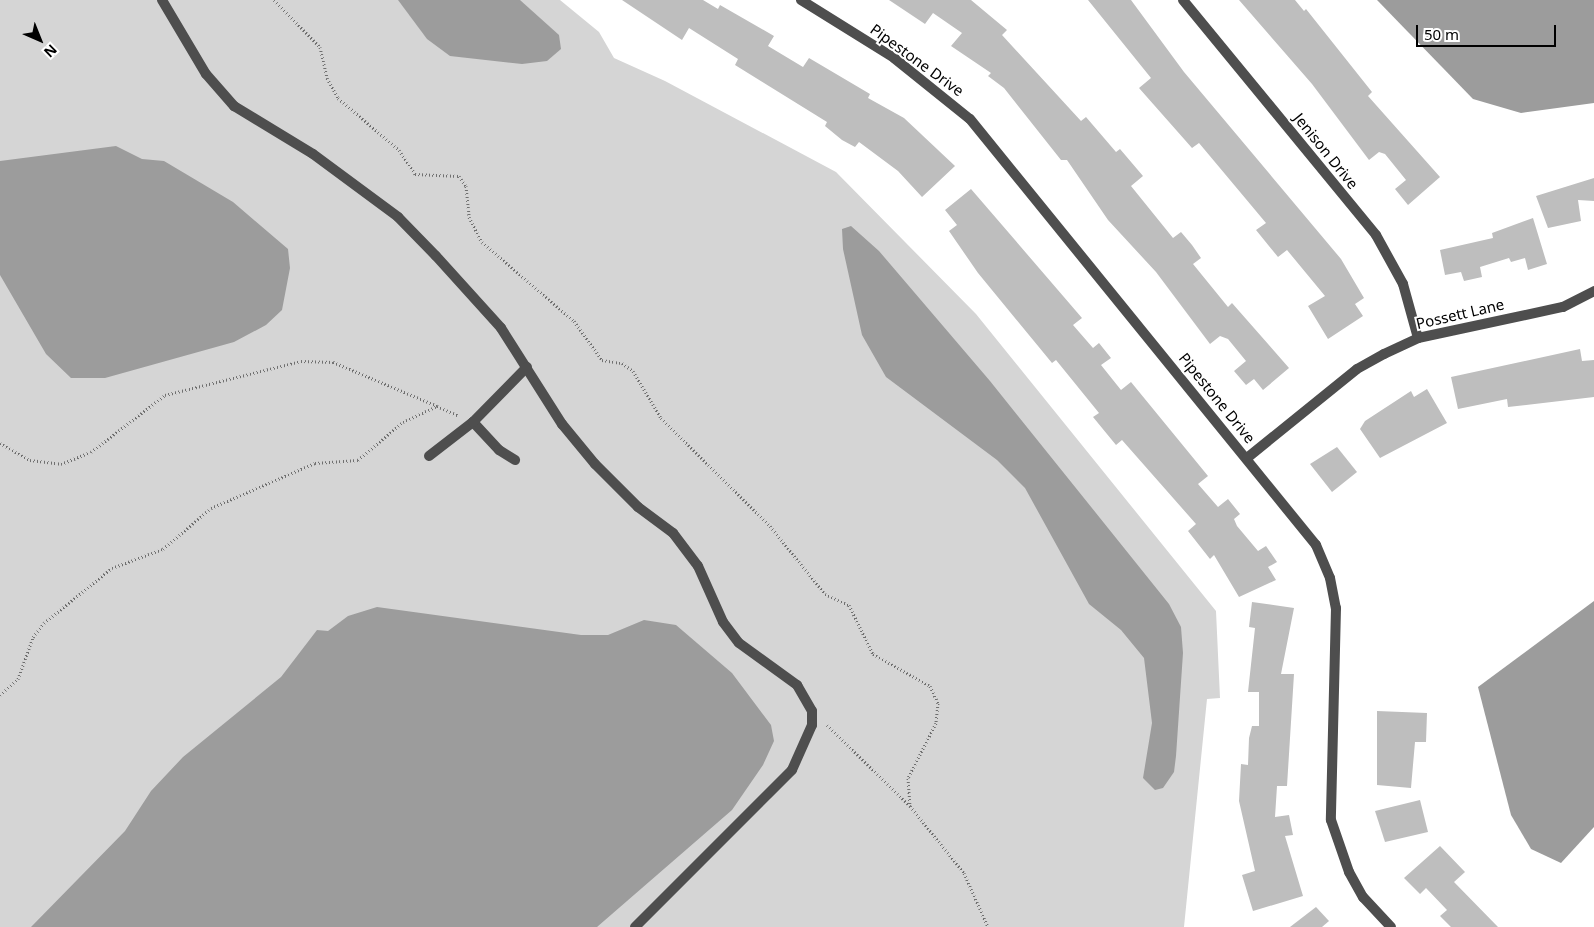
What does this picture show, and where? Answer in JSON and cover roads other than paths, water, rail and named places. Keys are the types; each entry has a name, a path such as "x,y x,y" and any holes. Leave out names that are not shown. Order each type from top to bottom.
{"street":[{"path":"162,0 206,74 234,106 313,154 398,217 501,328 562,424 596,464 638,507 673,533 698,566 723,622 739,643 797,685 812,711 806,744 792,770 636,927"},
{"name":"Jenison Drive","path":"1183,0 1376,235 1403,284 1418,338"},
{"name":"Pipestone Drive","path":"804,1 894,58 970,119 1299,520 1330,578 1336,626 1331,820 1348,872 1364,897 1391,927"},
{"name":"Possett Lane","path":"1247,458 1357,369 1418,338 1563,308 1594,291"},
{"path":"429,456 473,422 527,367"},
{"path":"473,422 499,450 515,460"}]}
